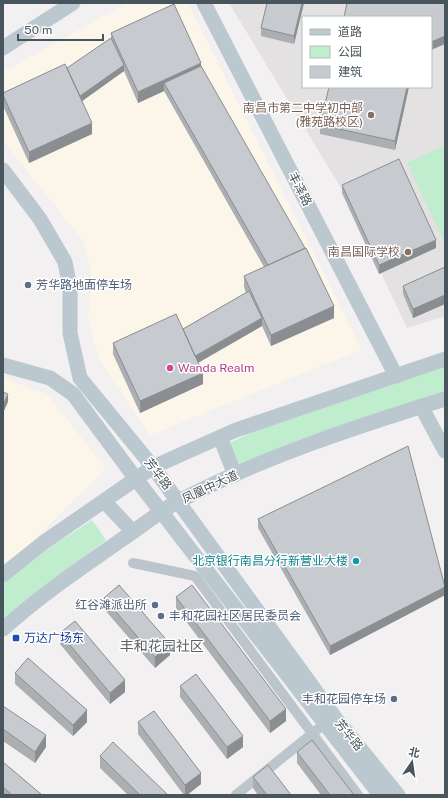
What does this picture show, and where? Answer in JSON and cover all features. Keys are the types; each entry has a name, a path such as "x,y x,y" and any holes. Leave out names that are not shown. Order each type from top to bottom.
{"street":[{"path":"3,48 73,3"},
{"name":"丰泽路","path":"204,3 396,376"},
{"name":"芳华路","path":"3,170 40,219 65,262 70,288 70,333 80,378 153,467 336,719 398,795"},
{"path":"3,575 43,543 153,467 236,430 445,359"},
{"name":"芳华路","path":"3,365 50,378 73,394 162,512 319,728 380,795"},
{"name":"凤凰中大道","path":"3,629 24,610 69,576 178,501 262,463 365,424 445,399"},
{"path":"421,406 445,451"},
{"path":"220,437 235,475"},
{"path":"104,501 133,532"},
{"path":"133,563 195,576 319,728 358,795"},
{"path":"236,795 319,728"}],"shaded area":[{"path":"127,3 188,3 362,350 150,435 100,360 93,339 88,316 91,270 84,242 3,141 3,72"},
{"path":"229,3 445,3 445,316 407,328 341,188"},
{"path":"3,378 47,394 106,469 3,570"}],"green space":[{"path":"445,145 445,244 407,163"},
{"path":"445,366 445,393 246,465 238,463 230,446 231,442 288,416"},
{"path":"92,520 106,540 17,607 3,620 3,584 45,551"}],"building":[{"path":"267,3 302,3 294,36 261,28"},
{"path":"347,3 445,3 445,36 432,42 432,16 344,16"},
{"path":"174,4 201,63 138,92 111,33"},
{"path":"111,38 124,65 80,96 67,68"},
{"path":"65,64 92,123 29,152 3,93"},
{"path":"201,66 305,248 268,265 164,83"},
{"path":"329,88 407,88 395,141 320,125"},
{"path":"399,159 436,240 379,265 342,185"},
{"path":"306,248 334,306 271,335 244,276"},
{"path":"445,267 445,295 413,309 403,286"},
{"path":"249,291 262,318 195,356 183,329"},
{"path":"176,314 203,373 140,401 113,343"},
{"path":"3,392 8,394 3,405"},
{"name":"北京银行南昌分行新营业大楼","path":"408,446 445,587 330,646 258,519"},
{"path":"119,585 170,644 155,657 104,598"},
{"path":"192,585 286,709 270,721 176,597"},
{"path":"75,621 125,680 110,693 60,633"},
{"path":"28,658 87,710 73,725 15,673"},
{"path":"196,674 243,736 227,747 180,686"},
{"path":"3,706 46,735 35,752 3,729"},
{"path":"154,711 201,773 185,785 138,722"},
{"path":"312,740 354,795 330,795 297,752"},
{"path":"113,742 168,795 140,795 100,756"},
{"path":"3,762 42,795 12,795 3,787"},
{"path":"268,765 291,795 267,795 253,777"}],"place":[{"name":"南昌市第二中学初中部 (雅苑路校区)","path":"371,115"},
{"name":"南昌国际学校","path":"408,252"},
{"name":"芳华路地面停车场","path":"28,285"},
{"name":"Wanda Realm","path":"170,368"},
{"name":"北京银行南昌分行新营业大楼","path":"356,561"},
{"name":"红谷滩派出所","path":"155,605"},
{"name":"丰和花园社区居民委员会","path":"161,616"},
{"name":"万达广场东","path":"16,638"},
{"name":"丰和花园停车场","path":"394,699"}],"district":[{"name":"丰和花园社区","path":"162,646"}]}
